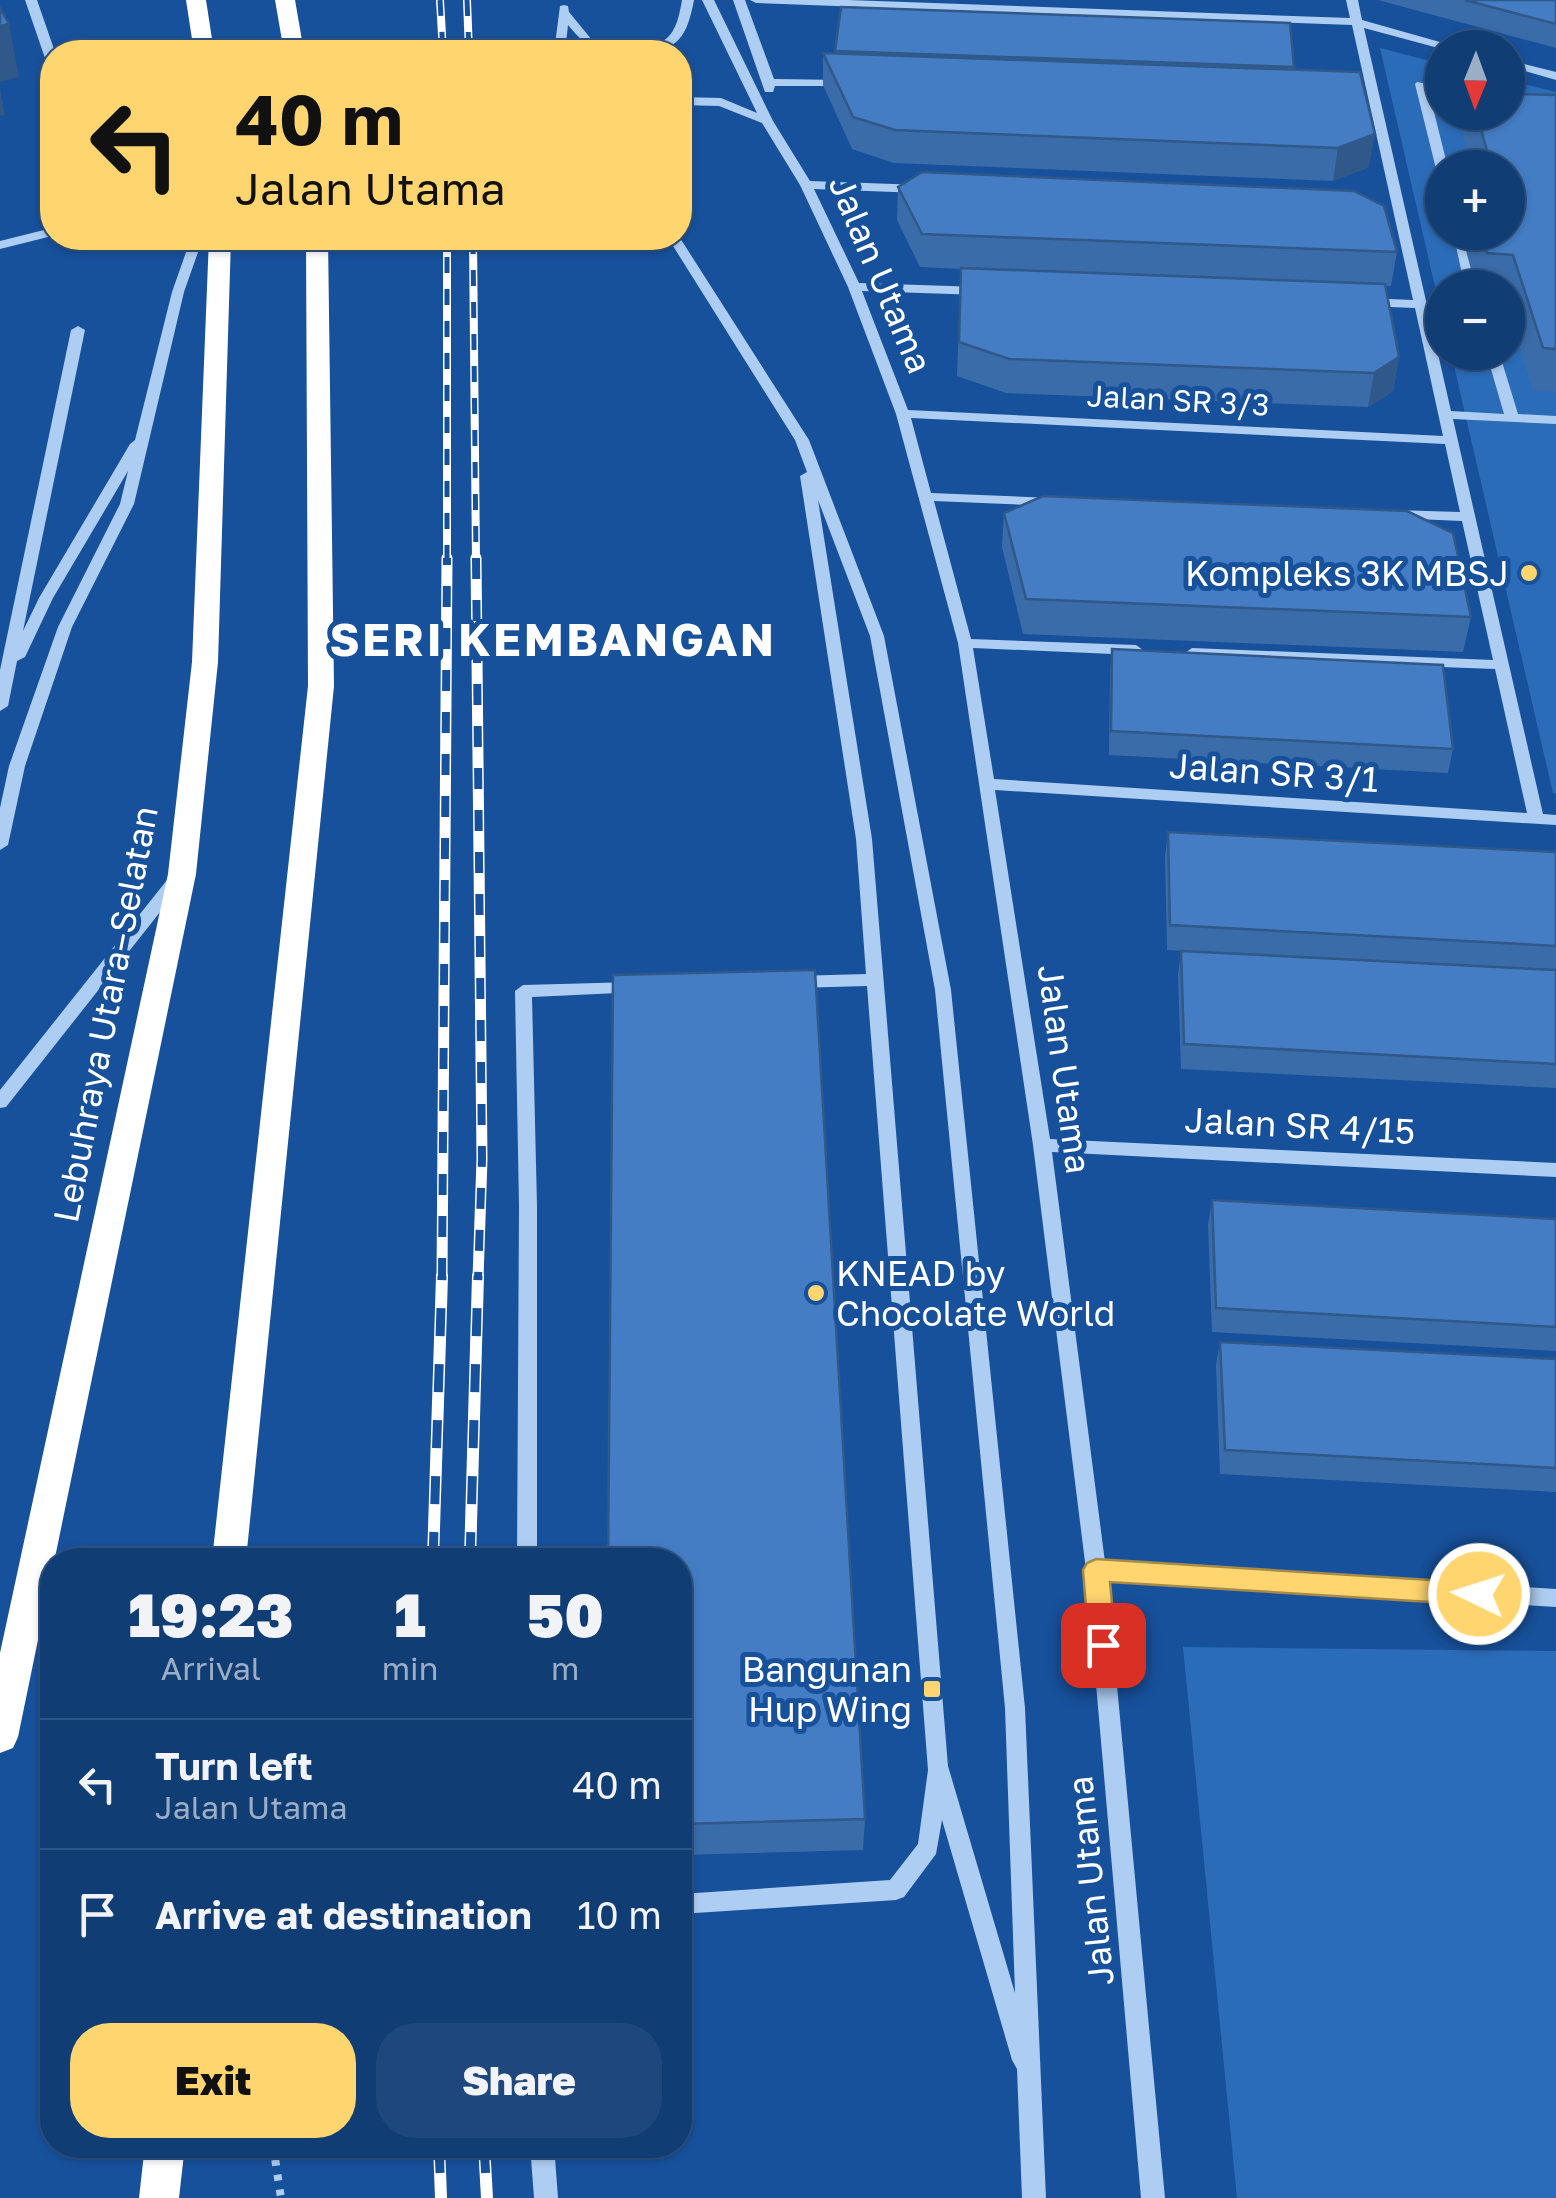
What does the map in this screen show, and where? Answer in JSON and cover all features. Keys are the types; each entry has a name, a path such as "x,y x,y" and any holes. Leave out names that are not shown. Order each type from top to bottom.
{"highway":[{"path":"196,0 202,40"},
{"path":"285,0 292,40"},
{"name":"Lebuhraya Utara–Selatan","path":"0,1737 182,874 205,662 220,250"},
{"path":"230,1548 320,686 318,250"},
{"path":"160,2198 165,2158"}],"street":[{"path":"31,0 45,40"},
{"path":"675,40 684,29 688,0"},
{"name":"Jalan Utama","path":"708,0 767,121 806,185 854,287 903,414 964,644 1042,1146 1096,1570 1153,2198"},
{"path":"692,102 721,102 767,121 769,82 739,0"},
{"path":"756,0 1356,22 1425,41"},
{"path":"1352,0 1536,819"},
{"path":"561,40 564,6"},
{"path":"564,6 587,40"},
{"path":"1525,68 1556,76"},
{"path":"769,82 867,85"},
{"path":"1421,84 1437,150"},
{"path":"1354,101 1374,102"},
{"path":"806,185 944,189"},
{"path":"1377,202 1397,202"},
{"path":"0,245 40,235"},
{"path":"0,845 16,766 65,628 127,504 178,292 193,250"},
{"name":"Jalan Utama","path":"682,250 802,440 878,636 942,990 1015,1708 1034,2198"},
{"path":"854,287 990,291"},
{"path":"1342,302 1420,304"},
{"path":"0,706 78,330"},
{"path":"1497,370 1512,418"},
{"name":"Jalan SR 3/3","path":"903,414 1450,440"},
{"path":"1445,415 1556,420"},
{"path":"4,684 46,598 148,425"},
{"path":"802,440 864,840 938,1766 1032,2090"},
{"path":"928,497 1062,502"},
{"path":"1371,514 1467,517"},
{"path":"964,644 1144,651"},
{"path":"1183,652 1502,665"},
{"name":"Jalan SR 3/1","path":"988,784 1556,820"},
{"path":"0,1102 182,874"},
{"path":"777,983 875,980"},
{"path":"527,1548 528,1206 523,991 660,987"},
{"name":"Jalan SR 4/15","path":"1042,1146 1556,1170"},
{"path":"1096,1570 1556,1598"},
{"path":"692,1903 896,1890 928,1847 938,1766"},
{"path":"543,2158 546,2198"}],"path":[{"path":"274,2158 281,2198"}],"shaded area":[{"name":"Kompleks 3K MBSJ","path":"1380,48 1425,60 1425,130 1525,130 1525,84 1556,92 1556,794 1455,370 1525,370 1525,270 1431,270 1427,250 1525,250 1525,150 1425,150 1425,243"},
{"path":"1183,1647 1556,1651 1556,2198 1237,2198"}],"building":[{"path":"1465,0 1556,0 1556,24"},
{"path":"841,7 1290,23 1294,67 835,51"},
{"path":"0,8 9,24 0,26"},
{"path":"823,53 1360,72 1375,134 1338,148 895,130 853,117"},
{"path":"1525,94 1556,95 1556,349 1543,348 1525,292 1525,270 1518,270 1513,255 1486,250 1525,250 1525,150 1487,150 1481,130 1525,130"},
{"path":"922,172 1354,191 1384,206 1397,252 922,234 898,187"},
{"path":"961,268 1385,284 1399,357 1374,373 1009,359 959,342"},
{"path":"1043,496 1407,511 1453,533 1471,617 1026,599 1004,513"},
{"path":"1112,649 1443,665 1453,749 1111,731"},
{"path":"1168,832 1556,852 1556,946 1170,925"},
{"path":"1181,951 1556,970 1556,1064 1184,1044"},
{"path":"815,970 865,1819 692,1824 692,1548 608,1548 613,975"},
{"path":"1212,1200 1556,1219 1556,1327 1216,1308"},
{"path":"1220,1342 1556,1359 1556,1468 1225,1450"}],"railway":[{"path":"440,0 442,40"},
{"path":"467,0 469,40"},
{"path":"447,250 447,558"},
{"path":"473,250 476,561"},
{"path":"442,1279 447,558"},
{"path":"476,558 482,1159 478,1279"},
{"path":"433,1548 442,1276"},
{"path":"470,1548 478,1276"},
{"path":"439,2158 441,2198"},
{"path":"485,2158 487,2198"}],"place":[{"name":"Kompleks 3K MBSJ","path":"1529,573"},
{"name":"KNEAD by Chocolate World","path":"816,1293"},
{"name":"Bangunan Hup Wing","path":"932,1689"}],"district":[{"name":"SERI KEMBANGAN","path":"553,639"}],"route":[{"path":"1103,1645 1096,1570 1479,1594"}]}
